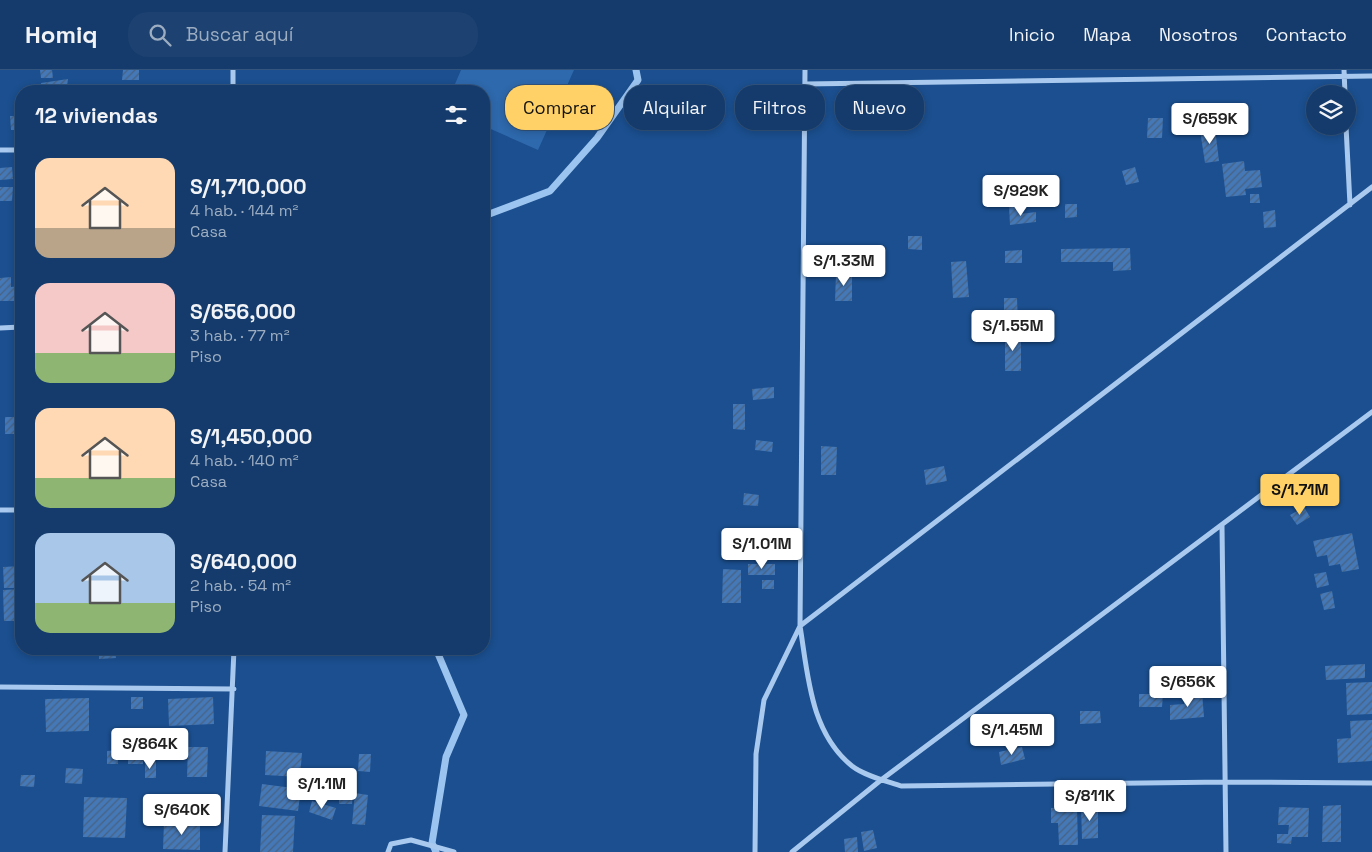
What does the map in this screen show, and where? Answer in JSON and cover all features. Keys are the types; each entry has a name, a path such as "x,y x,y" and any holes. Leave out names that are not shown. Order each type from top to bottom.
{"street":[{"path":"233,70 233,85"},
{"path":"805,70 800,626 811,700 828,740 852,767 881,780 902,786 1226,782 1372,783"},
{"path":"1344,70 1344,85"},
{"path":"805,84 1372,76"},
{"path":"1346,135 1350,204"},
{"path":"0,150 15,150"},
{"path":"755,852 756,754 764,700 800,626 1372,188"},
{"path":"0,328 15,327"},
{"path":"792,852 881,780 1372,412"},
{"path":"0,510 15,510"},
{"path":"1222,526 1226,852"},
{"path":"225,852 234,689 234,655"},
{"path":"0,687 234,689"},
{"path":"388,852 391,844 411,840 454,852"}],"shaded area":[{"path":"461,70 574,70 567,85 505,85 505,130 547,130 538,150 490,129 490,85 455,85"}],"building":[{"path":"40,70 52,70 53,78 41,78"},
{"path":"123,70 139,70 139,80 122,80"},
{"path":"68,79 67,85 41,85 41,83"},
{"path":"10,116 15,116 15,130 11,130"},
{"path":"1148,118 1163,118 1162,138 1147,138"},
{"path":"1215,128 1219,161 1205,163 1200,130"},
{"path":"1244,161 1245,171 1260,170 1262,187 1245,189 1246,195 1226,197 1222,164"},
{"path":"12,167 13,179 0,180 0,168"},
{"path":"1135,167 1139,182 1126,185 1122,171"},
{"path":"0,187 13,187 12,201 0,201"},
{"path":"1250,194 1259,194 1260,203 1250,203"},
{"path":"1065,204 1077,204 1077,217 1065,218"},
{"path":"1009,207 1020,207 1020,214 1036,212 1036,222 1010,225"},
{"path":"1275,210 1276,227 1264,228 1263,212"},
{"path":"908,236 922,236 922,250 908,249"},
{"path":"1130,248 1131,270 1113,271 1113,262 1061,262 1061,249"},
{"path":"1022,250 1022,263 1005,263 1005,251"},
{"path":"966,261 969,297 953,298 951,262"},
{"path":"836,273 852,274 852,301 835,301"},
{"path":"11,277 11,287 15,287 15,301 0,301 0,278"},
{"path":"1004,298 1017,298 1018,324 1004,324"},
{"path":"988,312 999,312 997,336 986,335"},
{"path":"1005,332 1021,332 1021,371 1005,371"},
{"path":"774,387 774,398 753,400 752,389"},
{"path":"733,404 745,404 745,430 733,429"},
{"path":"5,417 15,417 15,434 5,434"},
{"path":"756,440 773,442 772,452 755,450"},
{"path":"821,446 837,447 836,475 821,475"},
{"path":"944,466 947,481 926,485 924,470"},
{"path":"1315,489 1317,501 1304,503 1303,491"},
{"path":"744,493 759,495 758,506 743,505"},
{"path":"1304,507 1310,517 1297,525 1290,515"},
{"path":"1352,533 1359,569 1342,572 1340,564 1329,566 1327,555 1317,557 1313,541"},
{"path":"748,564 775,564 775,575 748,575"},
{"path":"15,566 15,588 4,588 3,567"},
{"path":"723,569 741,570 741,603 722,603"},
{"path":"1326,572 1329,585 1317,588 1314,574"},
{"path":"762,580 774,580 774,589 762,589"},
{"path":"15,589 15,621 4,621 3,590"},
{"path":"1332,591 1335,608 1324,610 1320,594"},
{"path":"99,655 116,655 116,658 99,659"},
{"path":"1365,664 1365,678 1326,680 1325,666"},
{"path":"1372,682 1372,714 1347,715 1346,683"},
{"path":"1202,692 1204,717 1170,720 1170,705 1184,704 1184,694"},
{"path":"1139,694 1163,694 1162,707 1139,707"},
{"path":"131,697 143,697 143,709 131,709"},
{"path":"213,697 214,724 169,726 168,699"},
{"path":"89,698 89,731 46,732 45,699"},
{"path":"1080,711 1100,711 1101,723 1080,724"},
{"path":"1372,720 1372,761 1338,763 1337,739 1351,738 1350,721"},
{"path":"1033,721 1035,733 1022,736 1019,724"},
{"path":"188,747 208,747 207,777 187,777"},
{"path":"1022,747 1025,759 1001,765 999,752"},
{"path":"143,748 143,764 128,764 128,749"},
{"path":"118,750 118,764 107,764 107,751"},
{"path":"266,751 302,753 300,777 265,775"},
{"path":"359,754 371,754 370,772 358,771"},
{"path":"145,762 156,762 156,778 145,778"},
{"path":"66,768 83,769 82,784 65,783"},
{"path":"21,775 35,775 34,787 20,786"},
{"path":"262,784 301,789 298,811 259,806"},
{"path":"339,792 353,792 352,804 339,804"},
{"path":"355,793 368,795 365,825 352,824"},
{"path":"84,797 127,798 125,838 83,837"},
{"path":"312,801 336,808 332,820 309,812"},
{"path":"1081,805 1098,805 1098,838 1082,839"},
{"path":"1341,805 1341,842 1322,842 1323,806"},
{"path":"1077,807 1078,845 1059,845 1058,823 1051,823 1051,808"},
{"path":"1279,807 1309,808 1308,837 1292,837 1291,844 1277,843 1277,834 1288,834 1289,825 1278,825"},
{"path":"262,815 295,816 293,852 260,852"},
{"path":"164,822 200,823 200,850 163,849"},
{"path":"873,830 877,848 864,851 861,832"},
{"path":"857,837 858,852 845,852 844,839"}],"waterway":[{"path":"490,214 550,191 597,138 638,80 636,70"},
{"path":"436,852 432,843 446,757 464,715 439,655"}]}
